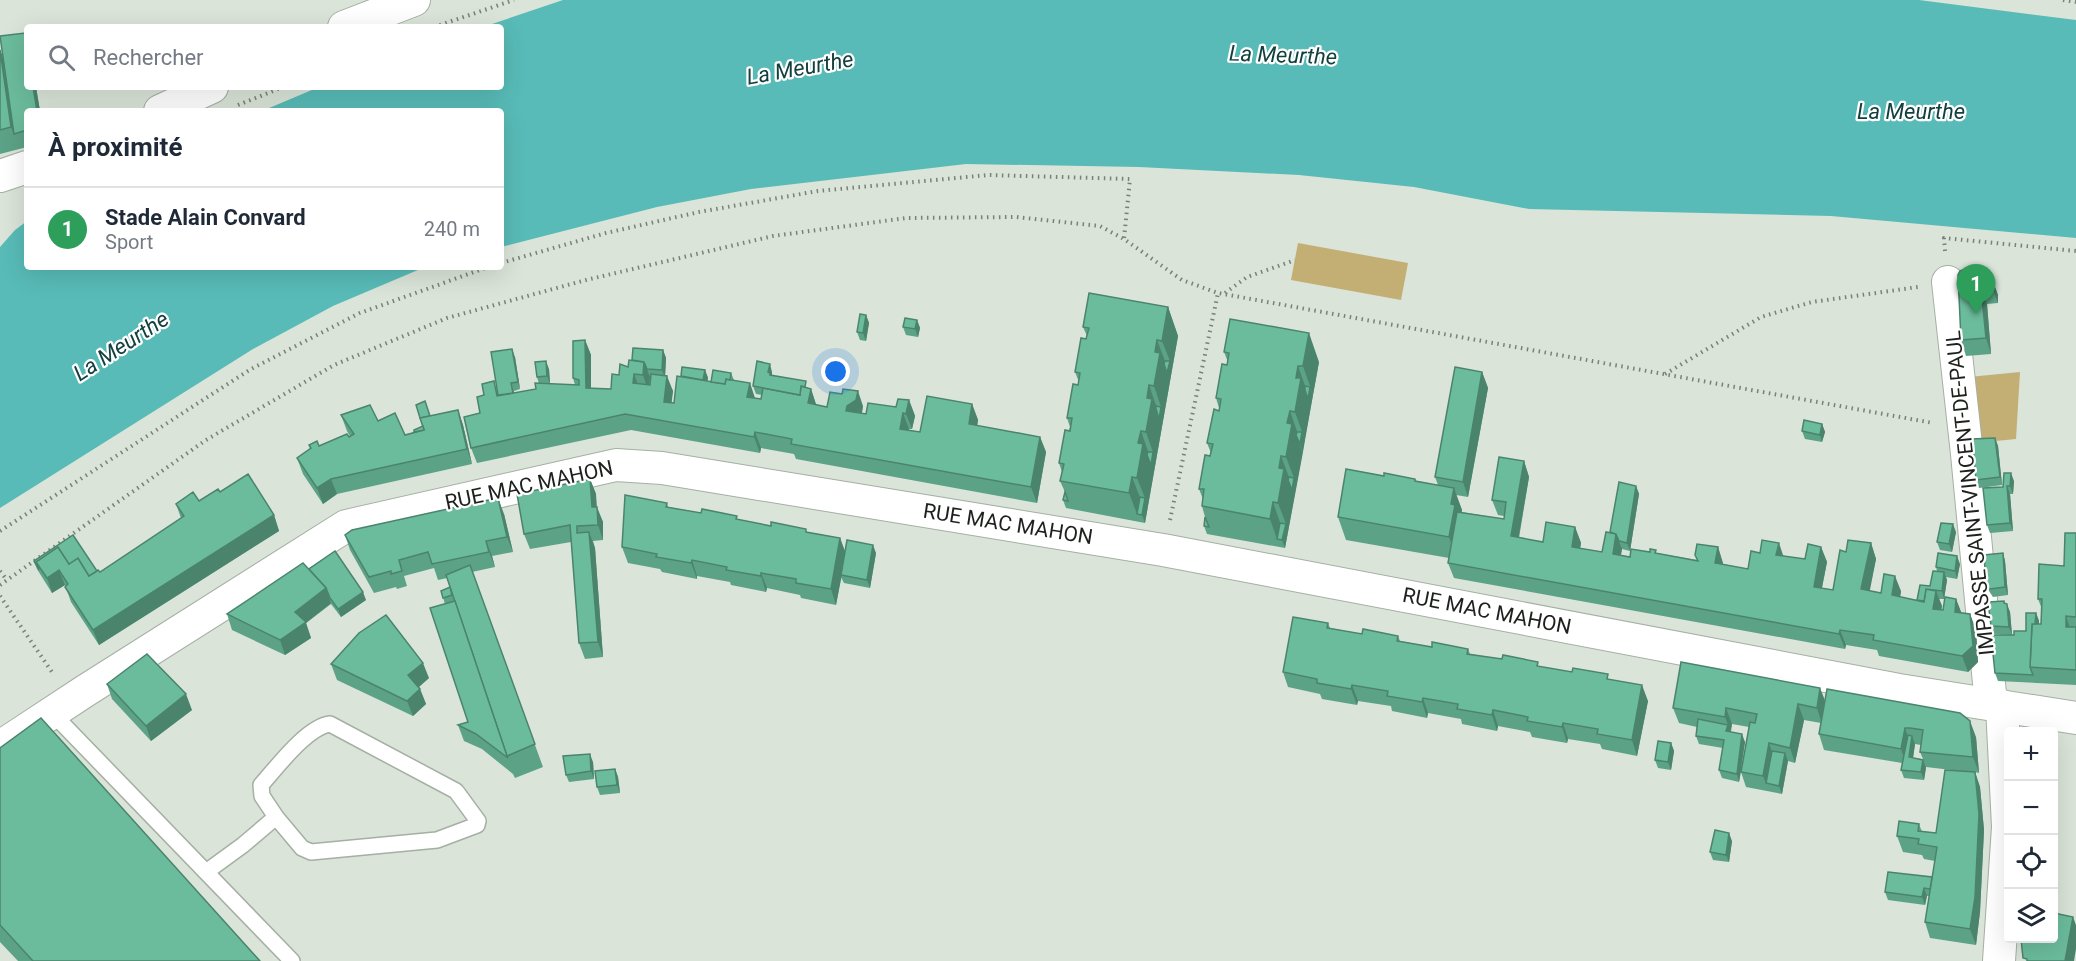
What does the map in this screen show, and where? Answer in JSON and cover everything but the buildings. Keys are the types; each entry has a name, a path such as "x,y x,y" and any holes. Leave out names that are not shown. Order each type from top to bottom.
{"street":[{"path":"352,24 414,0"},
{"path":"174,108 223,97"},
{"path":"0,176 24,168"},
{"name":"IMPASSE SAINT-VINCENT-DE-PAUL","path":"1948,282 1997,704 2008,827 1999,961"},
{"name":"RUE MAC MAHON","path":"0,747 346,525 616,465 662,468 1163,550 1899,690 2076,718"}],"lane":[{"path":"53,714 292,961"},
{"path":"330,724 456,791 478,821 477,825 437,840 311,852 302,848 276,817 262,796 261,785 316,728 330,724"},
{"path":"206,872 276,817"}],"path":[{"path":"443,24 514,0"},
{"path":"2063,0 2076,2"},
{"path":"223,97 265,90"},
{"path":"504,262 606,234 699,212 818,191 988,174 1130,179 1124,239"},
{"path":"0,585 206,440 334,364 447,318 586,280 773,236 906,218 1016,217 1100,226 1124,239 1182,280 1218,293 1964,428"},
{"path":"1665,374 1761,317 1812,302 1948,282 1944,238 2076,251"},
{"path":"1225,294 1247,277 1295,260"},
{"path":"0,531 250,369 360,313 480,270"},
{"path":"1163,550 1218,293"},
{"path":"0,571 7,580"},
{"path":"0,596 52,672 85,691"}],"shaded area":[{"path":"1298,243 1408,263 1401,300 1291,280"},
{"path":"2020,372 2016,439 1975,443 1969,377"}],"water":[{"name":"La Meurthe","path":"563,0 1919,0 2076,20 2076,238 1831,216 1529,209 1414,187 1299,175 1139,167 966,164 751,189 657,207 504,246 504,108 269,108 312,90 504,90 504,24 492,24"},
{"name":"La Meurthe","path":"24,223 24,270 418,270 333,306 253,349 0,508 0,247"}],"place":[{"name":"Stade Alain Convard","path":"1976,314"}]}
